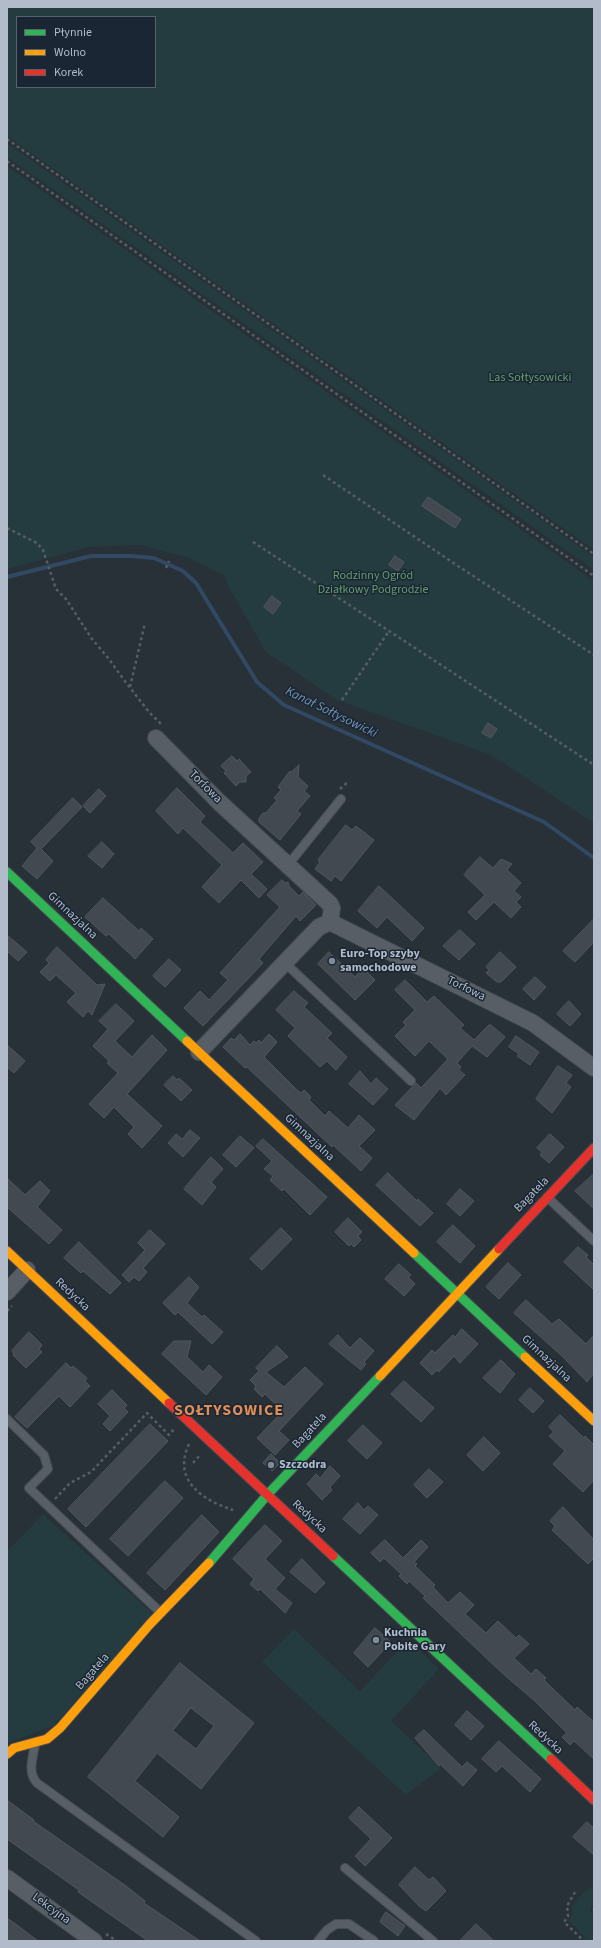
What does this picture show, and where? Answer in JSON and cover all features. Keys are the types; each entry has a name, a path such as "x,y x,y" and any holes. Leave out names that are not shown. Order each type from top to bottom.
{"street":[{"name":"Torfowa","path":"156,738 219,802 330,904 332,908 330,922 533,1024 594,1068"},
{"name":"Gimnazjalna","path":"7,872 594,1421"},
{"path":"199,1052 319,927 330,922"},
{"name":"Bagatela","path":"7,1754 14,1748 47,1739 60,1728 162,1613 198,1576 268,1494 594,1148"},
{"name":"Redycka","path":"7,1251 594,1800"},
{"path":"7,1292 27,1270"},
{"name":"Lekcyjna","path":"7,1878 94,1941"}],"lane":[{"path":"288,865 341,798"},
{"path":"285,963 411,1081"},
{"path":"547,1197 594,1241"},
{"path":"7,1419 44,1455 47,1461 48,1468 29,1488 162,1613"},
{"path":"35,1743 31,1768 32,1778 37,1784 256,1941"},
{"path":"346,1868 433,1941"},
{"path":"318,1941 327,1930 336,1924 349,1924 374,1941"}],"path":[{"path":"7,139 594,554"},
{"path":"7,161 594,576"},
{"path":"323,475 594,655"},
{"path":"7,528 37,543 44,550 56,589 66,599 92,639 130,688 149,712 162,724 162,731 156,738"},
{"path":"253,542 594,764"},
{"path":"166,568 169,561"},
{"path":"130,688 145,623"},
{"path":"342,700 389,630"},
{"path":"54,1499 70,1483 91,1472 147,1413 168,1435 171,1432"},
{"path":"190,1442 185,1452 183,1466 185,1477 191,1485 214,1502 236,1510"},
{"path":"193,1463 202,1454"},
{"path":"575,1892 567,1906 568,1916 564,1922 584,1941"},
{"path":"594,1908 594,1915"}],"green space":[{"name":"Las Sołtysowicki","path":"7,7 594,7 594,550 7,136"},
{"path":"7,143 594,557 594,570 7,157"},
{"name":"Rodzinny Ogród Działkowy Podgrodzie","path":"7,166 594,581 594,823 491,755 337,700 266,652 227,584 225,576 189,558 140,545 89,547 7,569"},
{"path":"43,1514 154,1615 53,1726 7,1743 7,1551"},
{"path":"294,1629 360,1691 408,1640 439,1669 391,1721 441,1768 406,1795 262,1662"},
{"path":"594,1886 594,1902 590,1910 594,1918 594,1941 588,1941 569,1921 572,1915 572,1905 586,1890"}],"building":[{"path":"428,497 461,519 455,528 422,506"},
{"path":"395,556 404,562 398,571 389,565"},
{"path":"272,596 281,603 273,614 264,607"},
{"path":"488,723 497,729 491,738 482,733"},
{"path":"232,756 237,761 239,759 251,772 246,776 246,782 240,782 236,786 224,773 226,771 221,766"},
{"path":"299,765 298,777 308,786 304,791 310,796 297,811 301,814 280,840 259,822 259,818 263,813 266,813 277,800 274,798 281,790 278,787 290,771 291,772"},
{"path":"177,788 205,816 200,822 233,853 243,843 263,862 251,874 267,889 259,898 241,880 219,903 202,887 222,865 183,828 178,834 156,811"},
{"path":"99,789 106,796 90,813 83,806"},
{"path":"73,798 82,807 41,849 53,861 37,879 22,866 37,848 31,842"},
{"path":"346,825 352,830 356,826 374,840 341,881 335,876 331,881 315,869 320,862 318,860"},
{"path":"102,842 114,854 102,868 88,856"},
{"path":"480,857 493,868 501,859 512,864 507,870 521,883 514,891 521,897 516,902 521,907 511,918 494,902 476,920 468,912 485,895 464,875"},
{"path":"282,880 285,883 288,882 289,886 299,896 303,892 316,905 300,921 296,916 259,959 263,963 203,1026 184,1008 200,991 209,1000 228,980 220,973 280,907 267,895"},
{"path":"379,886 424,928 412,941 387,917 377,928 358,911"},
{"path":"103,898 139,931 141,928 153,939 135,959 109,934 106,936 85,917"},
{"path":"594,919 594,942 575,962 563,951"},
{"path":"460,930 475,944 459,960 443,946"},
{"path":"7,935 27,952 18,961 7,951"},
{"path":"57,947 97,985 105,984 92,1015 88,1011 83,1017 67,1002 76,993 56,975 50,981 40,972 49,963 46,960"},
{"path":"329,952 355,977 363,968 375,980 355,1000 318,964"},
{"path":"500,952 516,967 501,982 497,982 486,973 489,970 486,967"},
{"path":"169,959 181,970 165,987 153,976"},
{"path":"535,977 546,987 534,1000 523,989"},
{"path":"405,980 427,1002 434,996 464,1025 460,1028 474,1040 489,1025 505,1037 487,1057 472,1046 457,1063 461,1067 459,1070 465,1075 446,1095 440,1088 414,1120 395,1105 416,1083 421,1088 448,1059 429,1041 415,1056 395,1036 406,1025 403,1022 415,1010 395,990"},
{"path":"294,991 308,1003 304,1007 332,1033 327,1038 347,1057 336,1070 327,1061 320,1067 288,1036 295,1028 276,1010"},
{"path":"569,1001 581,1014 570,1026 557,1014"},
{"path":"116,1004 134,1021 115,1041 132,1057 152,1035 167,1050 127,1094 162,1126 142,1148 128,1134 134,1127 114,1107 104,1118 89,1104 118,1073 107,1063 109,1061 93,1046 108,1029 99,1021"},
{"path":"240,1034 250,1045 254,1041 256,1043 259,1040 261,1043 269,1034 277,1042 264,1057 297,1090 301,1093 304,1090 311,1097 309,1100 325,1116 329,1111 348,1128 359,1115 375,1130 359,1146 372,1158 361,1171 333,1145 332,1147 247,1067 245,1068 223,1047 231,1038 234,1040"},
{"path":"516,1036 539,1052 530,1065 517,1056 519,1054 509,1047"},
{"path":"7,1045 25,1061 14,1073 7,1067"},
{"path":"558,1066 572,1075 566,1083 571,1087 552,1113 536,1099"},
{"path":"360,1071 371,1084 376,1078 388,1089 373,1105 349,1084"},
{"path":"173,1076 177,1080 179,1078 192,1090 181,1101 164,1085"},
{"path":"190,1130 200,1138 183,1157 168,1143 176,1134 182,1139"},
{"path":"550,1134 564,1147 549,1163 540,1155 542,1152 537,1148"},
{"path":"240,1136 254,1148 236,1167 223,1155"},
{"path":"263,1139 327,1197 310,1215 284,1189 282,1191 270,1180 273,1176 264,1169 272,1161 256,1146"},
{"path":"211,1157 223,1169 211,1182 216,1187 202,1205 184,1189"},
{"path":"388,1173 417,1201 418,1199 433,1213 420,1226 376,1185"},
{"path":"594,1174 594,1209 575,1191"},
{"path":"7,1178 25,1195 40,1181 50,1191 37,1207 62,1230 49,1244 7,1207"},
{"path":"460,1189 474,1201 460,1216 447,1204"},
{"path":"348,1218 362,1232 358,1236 361,1240 354,1247 351,1244 349,1246 335,1232"},
{"path":"453,1225 475,1246 460,1263 437,1242"},
{"path":"281,1228 292,1239 262,1270 250,1259"},
{"path":"150,1230 165,1244 143,1268 147,1272 139,1281 134,1277 129,1282 122,1275 145,1250 138,1243"},
{"path":"79,1242 121,1283 110,1294 83,1271 81,1273 64,1258"},
{"path":"578,1247 588,1255 586,1257 594,1265 594,1290 564,1262"},
{"path":"508,1263 521,1275 499,1299 486,1287"},
{"path":"399,1264 411,1275 408,1277 415,1284 404,1296 385,1279"},
{"path":"189,1277 199,1287 187,1303 202,1317 204,1315 223,1332 212,1344 178,1312 175,1315 163,1303"},
{"path":"526,1300 552,1324 559,1319 586,1344 594,1335 594,1373 587,1382 562,1356 514,1313"},
{"path":"462,1329 478,1344 460,1363 454,1356 439,1372 437,1370 432,1375 420,1363 432,1350 435,1353 453,1335 455,1337"},
{"path":"29,1332 42,1345 39,1349 42,1352 26,1368 13,1355 14,1354 12,1351"},
{"path":"338,1335 350,1348 360,1338 374,1351 364,1362 366,1364 361,1370 329,1344"},
{"path":"174,1341 191,1341 187,1357 203,1372 209,1365 222,1377 206,1395 162,1354"},
{"path":"277,1346 288,1357 266,1372 284,1387 305,1367 323,1384 279,1431 289,1440 275,1455 257,1438 283,1411 265,1394 262,1397 254,1389 256,1386 250,1380 259,1371 256,1368"},
{"path":"501,1360 515,1374 500,1393 483,1378"},
{"path":"66,1363 71,1368 73,1366 87,1378 85,1381 90,1386 70,1407 59,1396 27,1428 15,1417"},
{"path":"404,1381 434,1408 421,1422 391,1394"},
{"path":"530,1388 544,1401 533,1413 519,1400"},
{"path":"112,1390 127,1405 124,1408 128,1412 110,1431 103,1424 110,1416 98,1404"},
{"path":"560,1415 584,1438 585,1436 594,1445 594,1480 583,1492 553,1464 565,1451 549,1436 554,1432 549,1427"},
{"path":"150,1424 168,1441 86,1527 68,1509"},
{"path":"363,1425 382,1443 367,1459 348,1441"},
{"path":"484,1437 500,1453 483,1471 467,1455"},
{"path":"271,1454 280,1463 272,1471 263,1463"},
{"path":"330,1466 340,1476 330,1487 332,1490 322,1500 307,1484 316,1474 320,1478"},
{"path":"429,1469 443,1482 427,1498 414,1485"},
{"path":"165,1481 183,1498 128,1556 110,1539"},
{"path":"358,1503 364,1510 368,1506 378,1515 360,1534 343,1519"},
{"path":"563,1507 594,1540 594,1558 588,1564 552,1530 555,1526 550,1521"},
{"path":"202,1515 219,1532 165,1590 147,1573"},
{"path":"265,1525 282,1541 265,1559 285,1578 275,1589 292,1603 285,1613 260,1589 258,1591 250,1584 254,1579 233,1559"},
{"path":"385,1540 403,1558 421,1540 428,1547 414,1562 417,1564 415,1566 435,1585 433,1587 448,1603 460,1592 474,1605 465,1614 486,1633 498,1621 516,1638 519,1635 529,1644 514,1658 531,1674 536,1669 546,1678 544,1680 575,1710 577,1707 594,1722 594,1759 574,1741 570,1745 562,1737 567,1733 537,1703 501,1672 423,1598 425,1596 409,1581 407,1584 399,1576 401,1574 384,1558 380,1562 371,1553"},
{"path":"302,1559 325,1583 315,1593 290,1572"},
{"path":"375,1628 391,1642 368,1667 354,1653"},
{"path":"180,1663 254,1723 201,1789 157,1753 135,1781 179,1817 163,1837 88,1777","holes":["191,1708 214,1726 196,1749 173,1731"]},
{"path":"467,1711 484,1726 471,1740 455,1725"},
{"path":"424,1730 462,1767 467,1762 477,1770 463,1786 440,1764 439,1766 415,1738"},
{"path":"499,1741 541,1779 530,1792 502,1766 496,1772 482,1759"},
{"path":"7,1800 34,1820 33,1821 126,1886 145,1901 144,1903 200,1941 148,1941 78,1892 79,1890 7,1839"},
{"path":"359,1807 392,1838 365,1866 355,1856 371,1839 349,1818"},
{"path":"587,1822 594,1828 594,1855 573,1837"},
{"path":"415,1867 429,1880 433,1877 446,1891 426,1911 419,1906 399,1885"},
{"path":"386,1912 405,1926 398,1936 380,1922"},
{"path":"7,1918 17,1925 38,1941 7,1941"},
{"path":"476,1924 494,1941 460,1941"}],"waterway":[{"name":"Kanał Sołtysowicki","path":"7,577 91,556 131,556 154,558 183,571 196,583 257,682 284,705 544,822 594,858"}],"traffic: fast":[{"path":"7,872 187,1041"},
{"path":"414,1253 525,1357"},
{"path":"209,1563 268,1494 380,1376"},
{"path":"333,1556 551,1759"}],"traffic: slow":[{"path":"187,1041 414,1253"},
{"path":"380,1376 499,1249"},
{"path":"7,1251 169,1403"},
{"path":"525,1357 594,1421"},
{"path":"7,1754 14,1748 47,1739 60,1728 150,1624 209,1563"}],"traffic: jam":[{"path":"499,1249 594,1148"},
{"path":"169,1403 333,1556"},
{"path":"551,1759 594,1800"}],"place":[{"name":"Euro-Top szyby samochodowe","path":"332,961"},
{"name":"Szczodra","path":"271,1465"},
{"name":"Kuchnia Pobite Gary","path":"376,1640"}],"district":[{"name":"SOŁTYSOWICE","path":"229,1411"}]}
